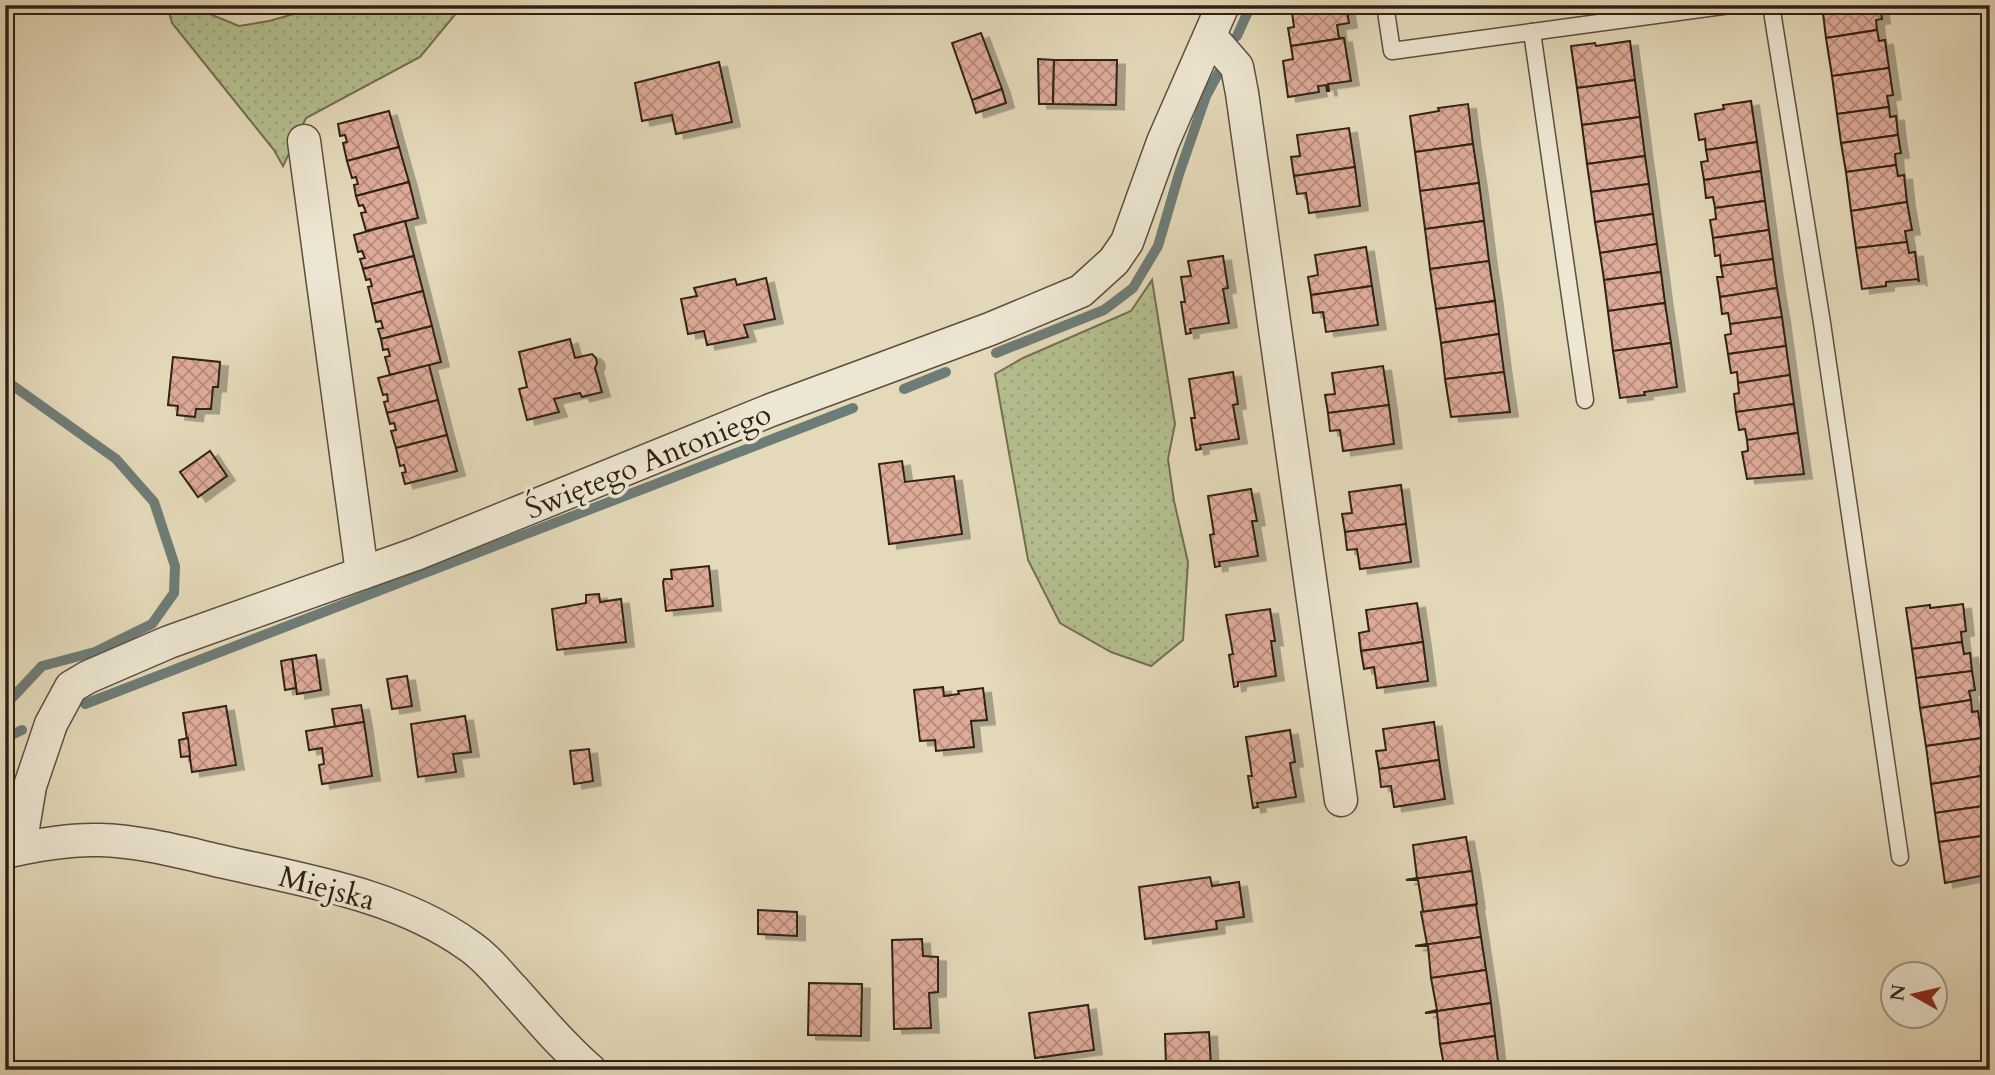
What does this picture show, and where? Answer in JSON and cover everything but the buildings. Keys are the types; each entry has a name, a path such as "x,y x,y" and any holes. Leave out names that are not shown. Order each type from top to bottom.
{"street":[{"name":"Świętego Antoniego","path":"15,850 23,828 30,786 51,724 71,687 88,677 169,642 429,549 771,411 981,333 1081,290 1114,261 1128,243 1163,142 1223,5"},
{"path":"1210,37 1237,66 1242,93 1342,800"},
{"path":"304,141 362,573"},
{"name":"Miejska","path":"15,850 99,840 132,844 324,885 369,897 406,911 444,929 471,946 590,1070"}],"lane":[{"path":"1385,5 1392,51 1730,5"},
{"path":"1771,5 1822,323 1900,857"},
{"path":"1532,32 1585,400"}],"green space":[{"path":"167,5 188,5 239,26 269,21 326,5 463,5 420,57 306,118 283,166 274,150 172,23"},
{"path":"1152,280 1175,424 1168,459 1174,501 1188,562 1183,640 1151,666 1111,652 1060,623 1028,560 995,374 1023,358 1131,311"}],"waterway":[{"path":"1237,36 1251,5"},
{"path":"996,353 1104,310 1133,288 1158,246 1206,96 1219,72"},
{"path":"904,389 946,372"},
{"path":"5,380 116,459 154,502 175,566 174,593 152,624 95,652 42,666 5,709"},
{"path":"85,704 853,408"},
{"path":"5,738 22,730"},
{"path":"5,756 10,770 5,801"}]}
